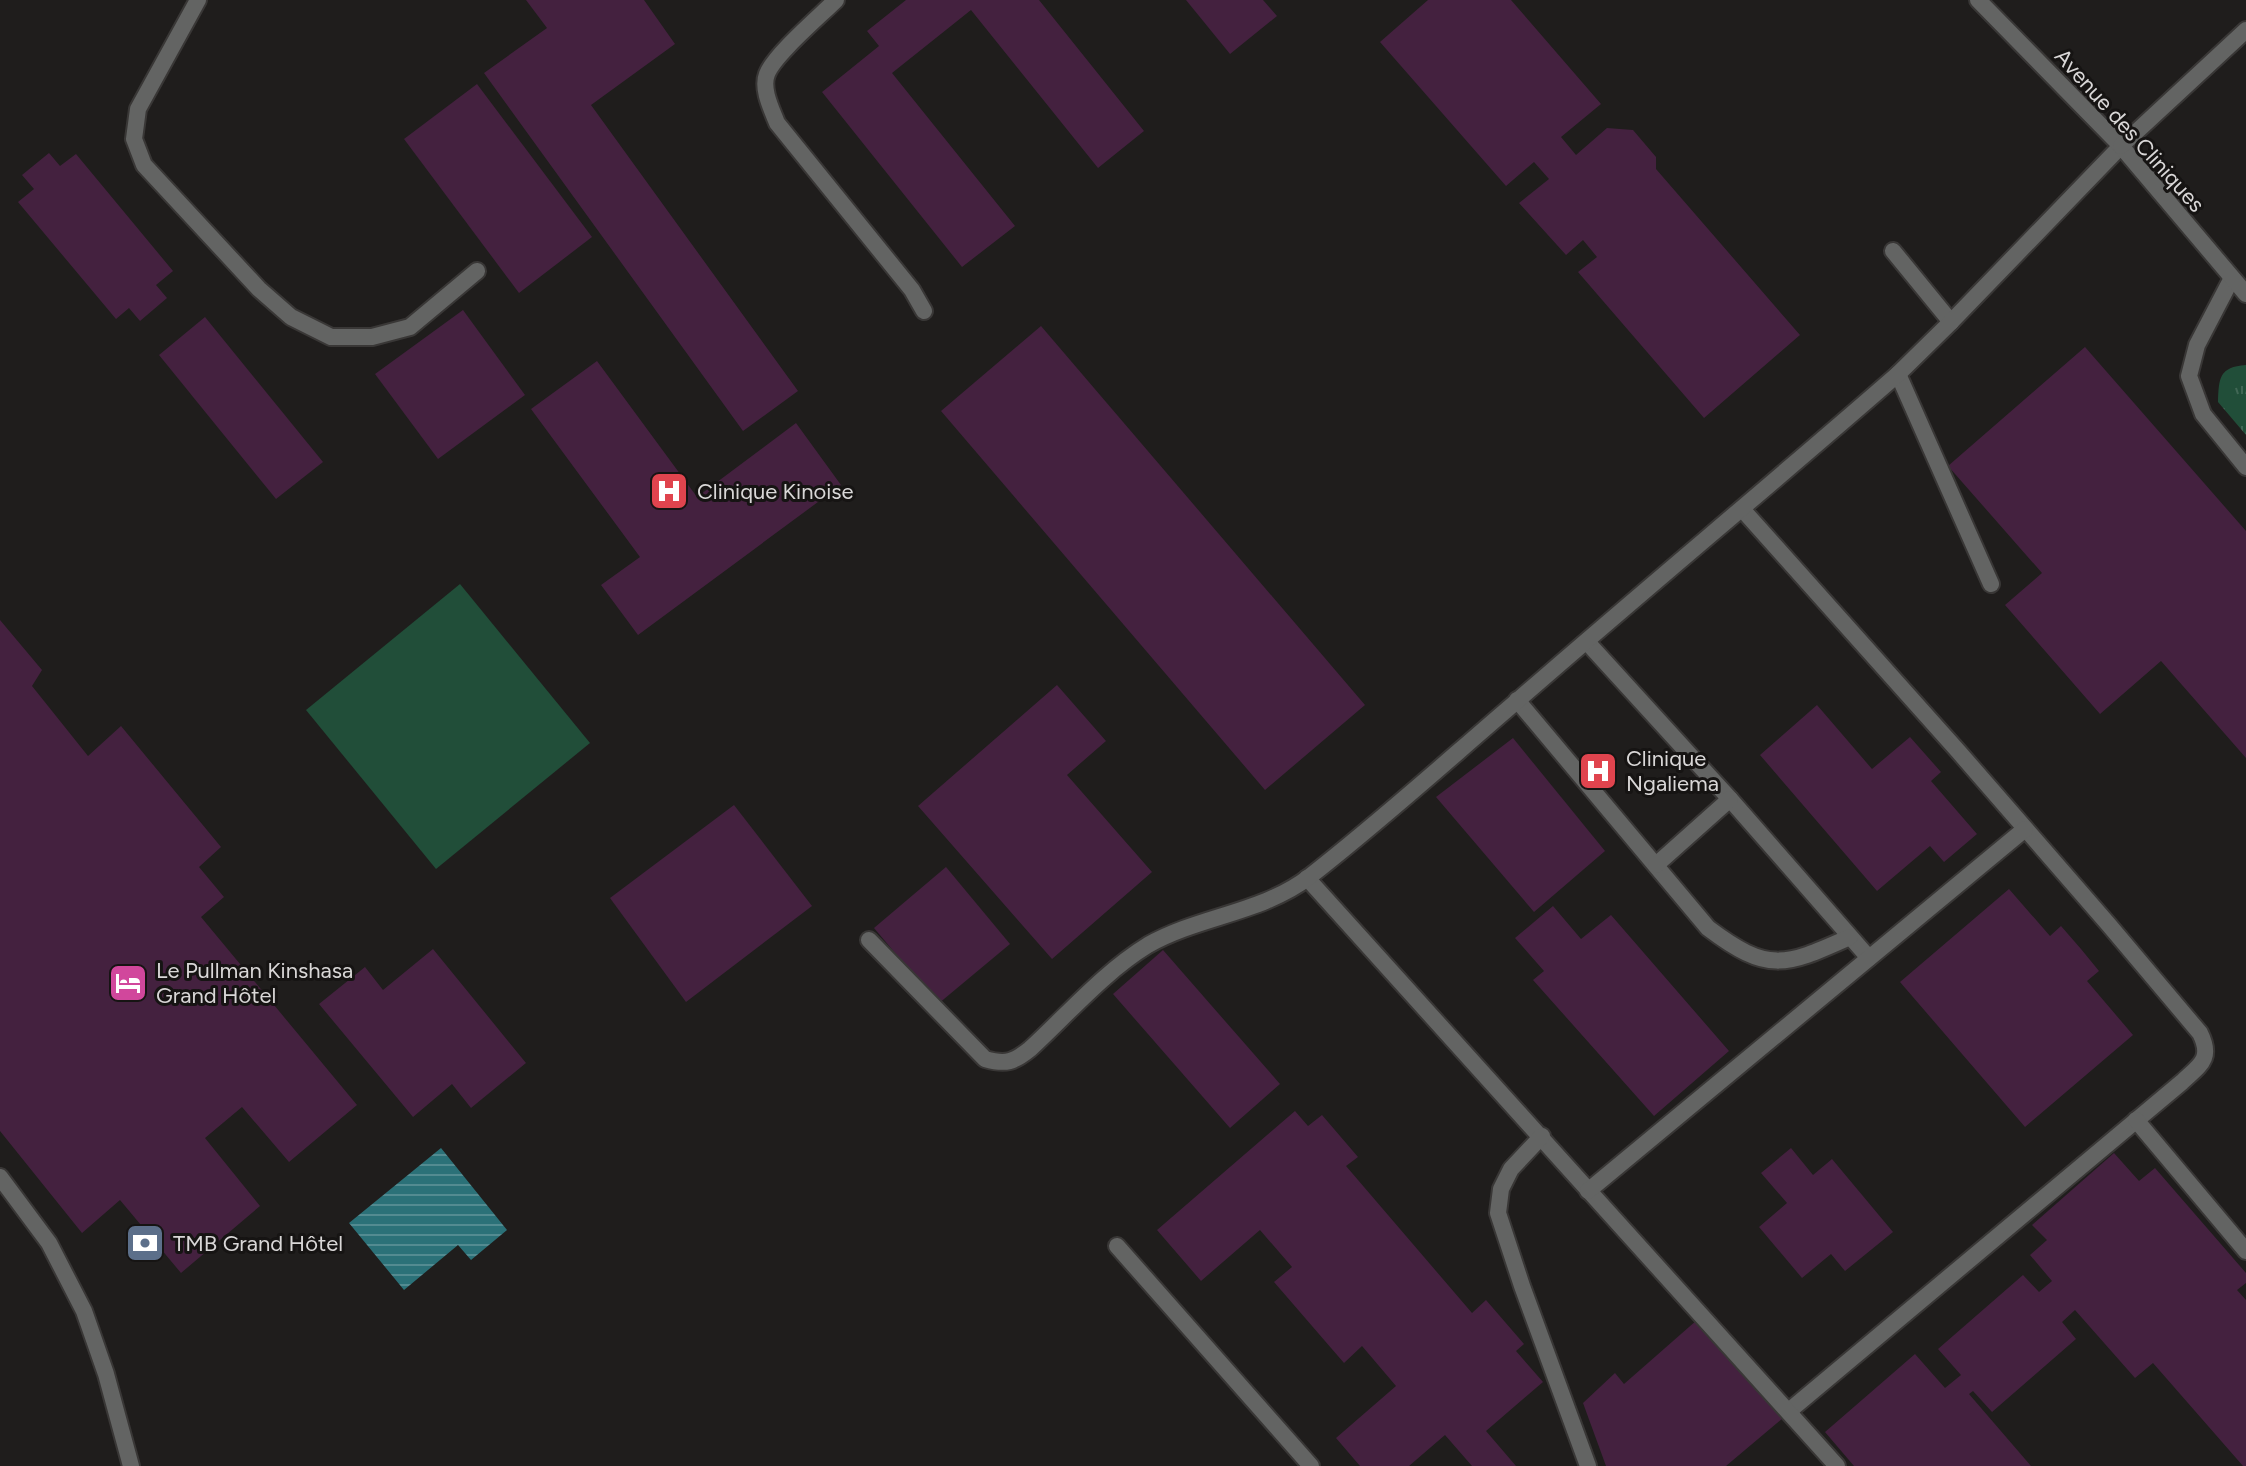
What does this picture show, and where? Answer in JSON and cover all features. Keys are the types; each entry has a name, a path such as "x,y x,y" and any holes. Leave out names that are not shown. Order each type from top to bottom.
{"street":[{"path":"198,0 138,109 134,139 144,165 259,289 291,317 331,337 372,337 410,327 477,271"},
{"path":"836,0 785,49 766,75 767,97 777,123 912,290 924,311"},
{"name":"Avenue des Cliniques","path":"1978,0 2121,146 2246,294"},
{"path":"869,940 985,1059 998,1063 1016,1060 1117,967 1150,945 1188,928 1283,895 1417,789 1898,374 2121,146 2246,30"},
{"path":"1893,251 1951,322"},
{"path":"2232,278 2197,345 2189,376 2203,414 2246,467"},
{"path":"1898,374 1991,584"},
{"path":"1742,509 2025,829 2178,1006 2206,1045 2204,1062 1789,1411"},
{"path":"1587,642 1869,958"},
{"path":"1517,700 1708,928 1728,943 1758,958 1780,962 1802,958 1850,937"},
{"path":"1656,865 1730,799"},
{"path":"1588,1191 2025,829"},
{"path":"1307,878 1837,1466"},
{"path":"2136,1120 2246,1251"},
{"path":"1542,1136 1511,1169 1501,1189 1498,1213 1588,1466"},
{"path":"0,1177 49,1243 84,1311 106,1374 131,1466"},
{"path":"1117,1246 1311,1466"}],"green space":[{"path":"2246,365 2246,435 2218,402 2222,375 2230,368"},
{"path":"460,584 590,743 436,869 306,710"}],"water":[{"path":"441,1148 507,1230 471,1260 458,1245 404,1290 349,1223"}],"building":[{"path":"526,0 644,0 675,44 591,105 798,391 743,431 484,73 547,28"},
{"path":"906,0 1039,0 1144,131 1098,168 971,10 892,73 1015,226 962,267 822,92 879,46 867,31"},
{"path":"1186,0 1263,0 1277,16 1230,54"},
{"path":"1428,0 1511,0 1601,104 1561,137 1576,155 1607,128 1633,130 1656,157 1656,169 1800,335 1704,418 1578,272 1597,257 1583,240 1566,255 1519,203 1549,179 1534,162 1506,186 1380,42"},
{"path":"477,84 592,237 519,293 404,139"},
{"path":"49,153 60,166 76,154 173,271 156,285 167,298 140,321 129,308 116,319 18,202 34,189 22,175"},
{"path":"463,310 525,395 438,459 375,374"},
{"path":"205,317 323,462 276,499 159,355"},
{"path":"1041,326 1365,705 1265,790 941,411"},
{"path":"2085,347 2246,531 2246,758 2161,661 2100,714 2005,605 2042,573 1948,466"},
{"path":"597,361 697,497 796,423 841,485 638,635 601,585 640,557 531,409"},
{"name":"Le Pullman Kinshasa Grand Hôtel","path":"0,620 42,670 32,686 88,756 121,726 221,847 199,867 224,897 201,917 357,1105 289,1162 242,1107 205,1138 260,1206 181,1273 120,1200 82,1233 0,1131"},
{"path":"1057,685 1106,741 1067,775 1152,872 1052,959 918,806"},
{"path":"1817,705 1872,769 1910,737 1941,772 1931,781 1977,834 1944,862 1930,846 1877,891 1760,755"},
{"path":"1513,738 1605,851 1534,912 1436,797"},
{"path":"734,805 812,906 686,1002 610,898"},
{"path":"946,867 1010,944 938,1004 874,928"},
{"path":"2009,889 2050,936 2061,926 2081,949 2099,971 2087,981 2133,1035 2025,1127 1900,982"},
{"path":"1553,906 1581,939 1611,915 1729,1051 1654,1116 1533,980 1544,971 1515,938"},
{"path":"433,949 526,1063 471,1108 452,1084 413,1117 319,1004 365,967 383,990"},
{"path":"1163,950 1280,1084 1230,1128 1113,994"},
{"path":"1295,1111 1308,1126 1322,1115 1358,1157 1346,1166 1472,1313 1486,1300 1524,1344 1516,1351 1543,1382 1486,1431 1516,1466 1472,1466 1445,1435 1409,1466 1360,1466 1336,1438 1396,1386 1362,1346 1344,1363 1274,1282 1292,1267 1260,1230 1201,1281 1157,1230"},
{"path":"1791,1148 1813,1175 1832,1159 1893,1232 1845,1271 1831,1254 1802,1278 1759,1227 1787,1203 1761,1173"},
{"path":"2114,1153 2139,1181 2155,1168 2246,1273 2246,1283 2237,1290 2246,1300 2246,1466 2153,1363 2135,1378 2075,1310 2062,1322 2076,1339 1992,1412 1973,1391 1969,1394 2031,1466 1854,1466 1825,1432 1915,1354 1945,1388 1961,1375 1938,1349 2023,1275 2039,1292 2052,1281 2030,1255 2047,1240 2032,1225"},
{"path":"1697,1320 1783,1418 1726,1466 1606,1466 1583,1403 1615,1373 1624,1384"}],"place":[{"name":"Clinique Kinoise","path":"669,491"},
{"name":"Clinique Ngaliema","path":"1598,771"},
{"name":"Le Pullman Kinshasa Grand Hôtel","path":"128,983"},
{"name":"TMB Grand Hôtel","path":"145,1243"}]}
